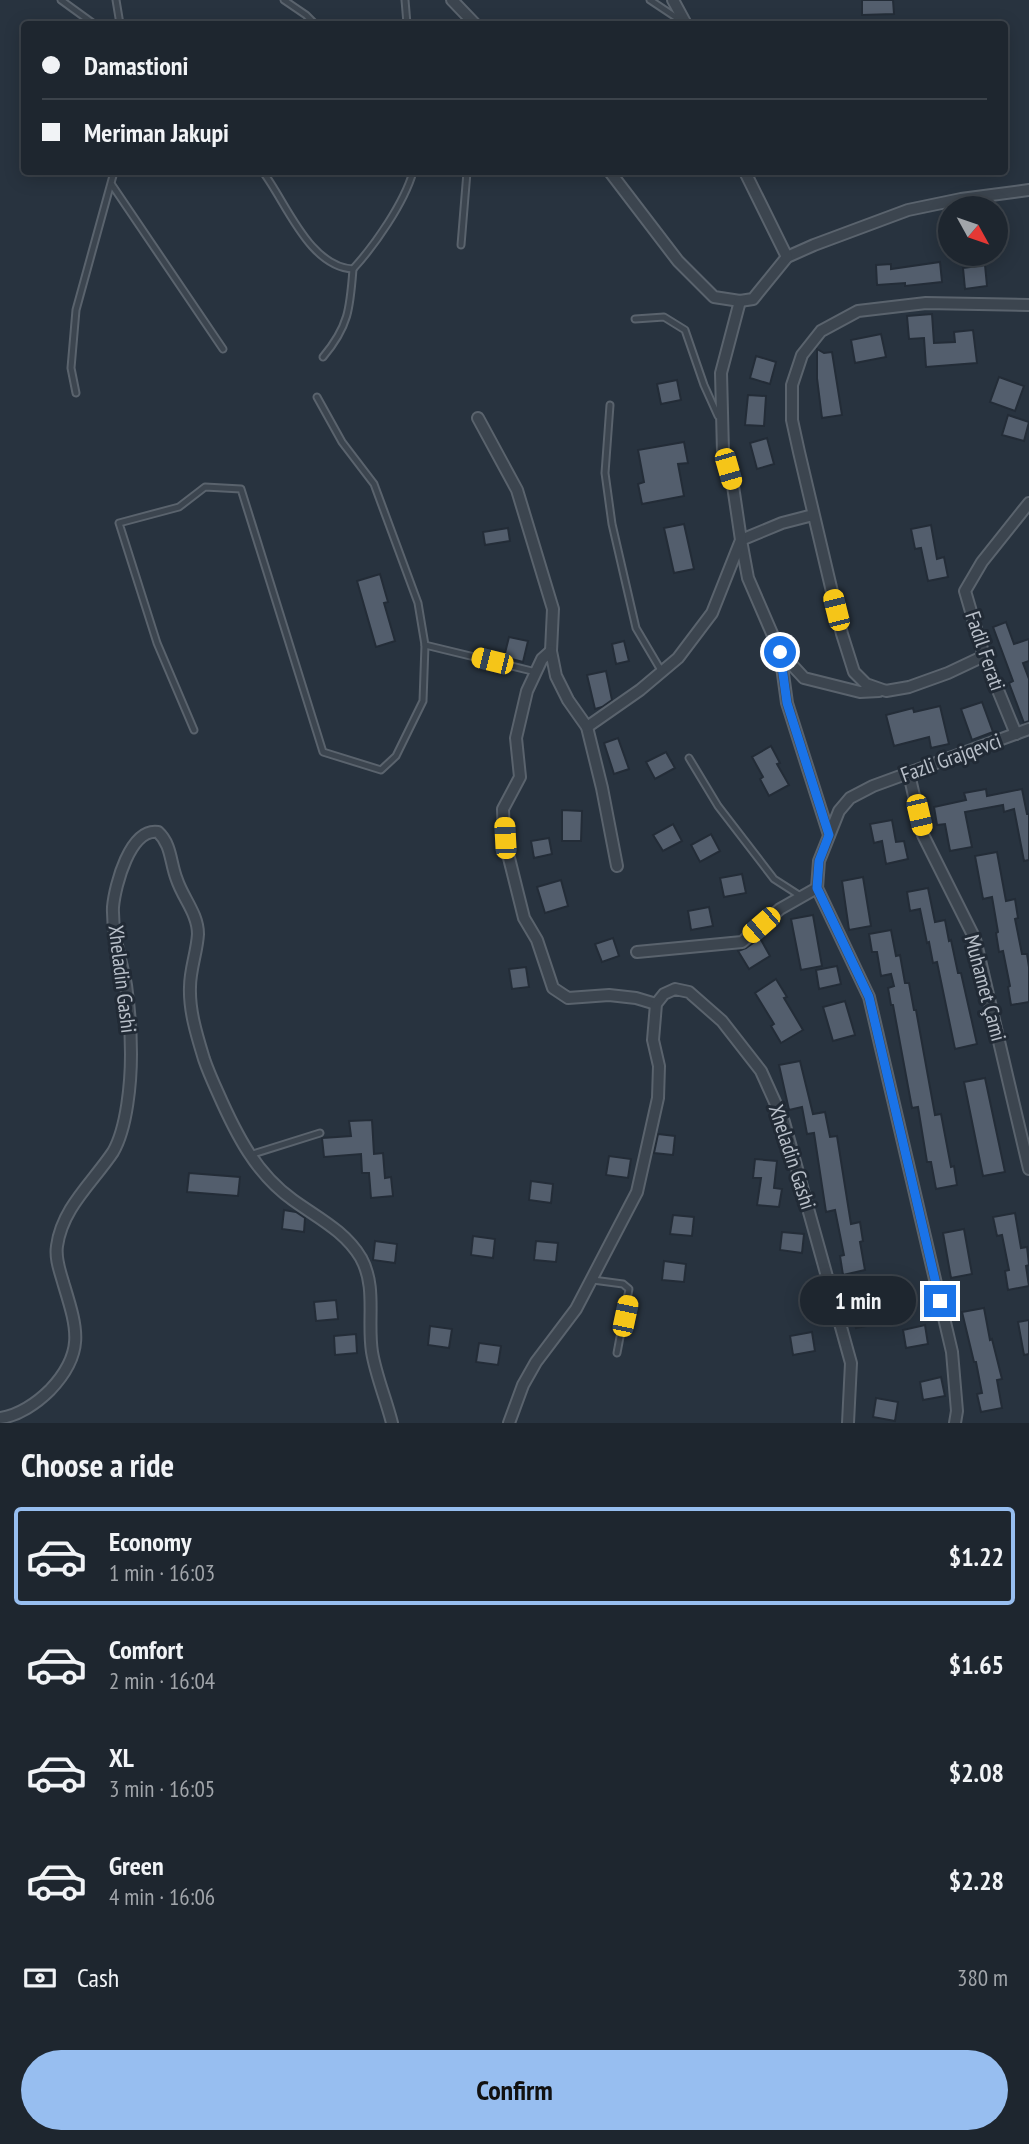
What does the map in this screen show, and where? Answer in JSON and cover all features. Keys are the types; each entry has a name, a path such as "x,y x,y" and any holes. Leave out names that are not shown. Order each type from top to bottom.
{"street":[{"path":"452,0 472,21"},
{"path":"673,0 684,21"},
{"path":"612,175 678,261 715,297 740,301 753,299 787,257 908,210 961,199 1029,190"},
{"path":"746,175 787,257"},
{"path":"740,301 722,373 723,452 733,486 748,578 780,652 787,703 829,835"},
{"path":"886,691 866,684 854,672 842,634 792,420 792,385 802,355 821,331 858,311 926,303 1029,305"},
{"path":"478,418 517,490 553,609 551,651 556,676 568,700 587,727 617,866"},
{"name":"Fadil Ferati","path":"1016,734 984,656 965,591 982,562 1029,503"},
{"path":"587,727 640,690 678,658 712,613 741,540 782,523 813,515"},
{"path":"509,1423 523,1385 536,1362 576,1309 637,1192 658,1098 659,1066 653,1040 656,1004 636,998 609,995 568,998 553,988 537,940 524,918 505,838 503,808 520,777 516,738 527,691 542,659 551,651"},
{"path":"780,652 804,678 860,692 909,687 984,656"},
{"name":"Fazli Grajqevci","path":"817,888 819,861 839,811 850,798 873,786 1029,729"},
{"name":"Muhamet Çami","path":"909,774 923,835 975,939 1029,1170"},
{"name":"Xheladin Gashi","path":"0,1418 21,1411 45,1394 69,1365 75,1347 74,1327 57,1263 56,1248 65,1218 113,1151 124,1129 131,1056 126,988 113,906 122,869 132,849 139,838 151,831 158,832 168,846 177,881 195,920 198,934 190,987 192,1013 205,1061 234,1129 250,1155 272,1182 292,1200 323,1219 344,1237 359,1255 368,1272 372,1356 393,1423"},
{"path":"637,952 742,942 780,909 817,888 869,997 952,1352 957,1412 955,1423"},
{"name":"Xheladin Gashi","path":"656,1004 664,994 675,989 689,992 722,1021 767,1084 784,1122 851,1363 848,1423"}],"lane":[{"path":"61,0 90,21"},
{"path":"116,0 120,21"},
{"path":"284,0 312,21"},
{"path":"405,0 407,21"},
{"path":"650,0 681,21"},
{"path":"76,393 71,368 76,310 114,175"},
{"path":"265,175 296,226 325,259 342,269 353,269"},
{"path":"323,357 338,339 350,307 353,269 370,250 409,185 412,175"},
{"path":"461,245 467,175"},
{"path":"112,185 223,349"},
{"path":"635,319 664,317 685,330 704,385 723,425"},
{"path":"194,730 157,643 119,523 179,507 205,487 241,489 323,752 381,770 396,756 423,701 425,645 418,603 374,484 342,442 317,397"},
{"path":"610,405 605,473 612,524 636,628 662,672"},
{"path":"425,645 536,672"},
{"path":"689,758 718,806 774,879 802,897"},
{"path":"250,1155 320,1133"},
{"path":"593,1280 623,1284 629,1289 617,1353"}],"building":[{"path":"862,0 893,0 894,14 862,15"},
{"path":"938,262 942,282 905,286 905,283 877,285 876,265 891,264 891,269"},
{"path":"985,266 987,286 965,289 963,268"},
{"path":"932,314 934,343 955,342 954,332 973,330 977,363 926,367 924,338 909,339 907,316"},
{"path":"881,334 886,357 855,363 851,340"},
{"path":"817,349 824,353 832,352 842,415 822,418"},
{"path":"756,356 776,362 770,384 750,378"},
{"path":"999,377 1024,386 1015,411 990,402"},
{"path":"677,380 681,400 661,404 657,384"},
{"path":"748,395 766,396 764,426 745,425"},
{"path":"1008,415 1029,422 1024,441 1002,435"},
{"path":"767,438 774,464 757,469 750,443"},
{"path":"684,442 688,463 678,464 684,496 642,504 638,484 644,482 638,450"},
{"path":"684,524 694,569 674,573 664,528"},
{"path":"931,525 937,559 944,557 948,577 928,581 921,548 915,549 911,529"},
{"path":"508,528 510,541 485,545 483,532"},
{"path":"380,574 388,602 384,603 395,641 376,647 357,581"},
{"path":"1006,622 1014,644 1029,639 1029,661 1023,663 1029,679 1029,721 1024,723 1009,683 1013,681 993,627"},
{"path":"509,637 528,641 523,662 504,657"},
{"path":"624,641 629,661 616,664 612,644"},
{"path":"606,671 612,700 595,709 587,675"},
{"path":"982,702 993,732 972,740 961,709"},
{"path":"940,706 949,744 931,748 929,737 894,746 886,715 913,708 914,712"},
{"path":"618,738 629,769 614,774 604,743"},
{"path":"771,746 789,785 769,796 752,757"},
{"path":"666,752 675,768 655,779 646,762"},
{"path":"986,789 987,796 1022,789 1029,814 1029,860 1024,861 1014,809 1004,812 1003,805 965,812 972,847 950,851 945,824 937,825 934,807 966,800 964,793"},
{"path":"562,810 582,811 581,841 562,841"},
{"path":"892,820 896,842 904,841 908,859 886,864 882,841 874,843 870,824"},
{"path":"673,824 682,841 663,851 653,835"},
{"path":"711,834 720,851 700,862 691,845"},
{"path":"549,838 552,854 534,858 531,841"},
{"path":"997,852 1006,901 1015,899 1018,918 1015,919 1022,954 1027,954 1029,967 1029,1002 1011,1005 1003,951 999,952 992,897 983,899 975,856"},
{"path":"742,874 746,893 724,897 720,878"},
{"path":"863,877 871,926 849,930 842,881"},
{"path":"561,880 568,906 545,913 537,887"},
{"path":"928,888 935,922 945,920 958,973 961,973 977,1044 955,1049 937,962 933,963 920,909 910,911 907,892"},
{"path":"709,907 713,926 691,930 688,911"},
{"path":"813,915 822,966 801,970 791,919"},
{"path":"891,930 896,956 900,955 905,983 909,983 916,1010 935,1115 941,1114 957,1185 936,1189 931,1162 927,1162 918,1107 912,1108 888,988 894,986 891,974 881,976 877,952 872,952 869,934"},
{"path":"613,938 619,956 602,962 595,944"},
{"path":"760,938 770,956 749,969 738,951"},
{"path":"837,966 841,984 819,989 816,970"},
{"path":"526,967 529,987 512,989 509,969"},
{"path":"776,979 803,1030 781,1043 771,1026 774,1024 755,993"},
{"path":"845,1001 855,1035 833,1041 823,1007"},
{"path":"800,1061 813,1114 825,1112 830,1137 837,1136 851,1224 860,1222 865,1270 843,1275 840,1256 844,1255 835,1210 826,1212 814,1133 807,1134 802,1107 789,1110 779,1065"},
{"path":"985,1078 1005,1172 983,1176 964,1082"},
{"path":"372,1120 374,1154 383,1153 385,1178 391,1177 393,1196 371,1198 369,1173 362,1173 361,1154 324,1157 322,1138 351,1136 349,1121"},
{"path":"658,1134 675,1136 673,1155 654,1153"},
{"path":"609,1156 631,1159 628,1178 606,1175"},
{"path":"755,1159 777,1161 774,1188 782,1189 779,1207 757,1205 761,1178 753,1178"},
{"path":"189,1173 240,1177 238,1196 187,1192"},
{"path":"531,1181 553,1184 551,1203 529,1200"},
{"path":"284,1210 296,1212 305,1218 304,1232 282,1229"},
{"path":"1015,1213 1021,1248 1027,1247 1029,1286 1008,1290 1005,1271 1009,1270 1002,1235 997,1236 993,1217"},
{"path":"673,1215 694,1217 692,1236 670,1234"},
{"path":"964,1229 972,1274 951,1278 943,1233"},
{"path":"782,1232 804,1234 802,1253 780,1250"},
{"path":"473,1236 495,1239 493,1258 471,1255"},
{"path":"375,1241 397,1244 395,1263 373,1260"},
{"path":"536,1241 558,1243 556,1262 534,1260"},
{"path":"664,1261 686,1264 684,1282 662,1280"},
{"path":"336,1300 338,1319 316,1321 314,1302"},
{"path":"874,1306 877,1324 856,1328 852,1310"},
{"path":"984,1308 1002,1379 997,1380 1002,1408 981,1412 977,1394 982,1393 962,1312"},
{"path":"1029,1320 1029,1354 1024,1355 1018,1322"},
{"path":"925,1325 928,1344 906,1348 903,1330"},
{"path":"430,1326 452,1329 449,1348 428,1345"},
{"path":"812,1332 815,1351 793,1355 790,1336"},
{"path":"356,1334 357,1353 335,1355 334,1336"},
{"path":"479,1343 501,1346 498,1365 476,1362"},
{"path":"941,1377 945,1396 923,1400 920,1382"},
{"path":"876,1398 898,1402 895,1421 873,1417"}],"route":[{"path":"780,652 787,703 829,835 819,861 817,888 869,997 940,1301"}]}
